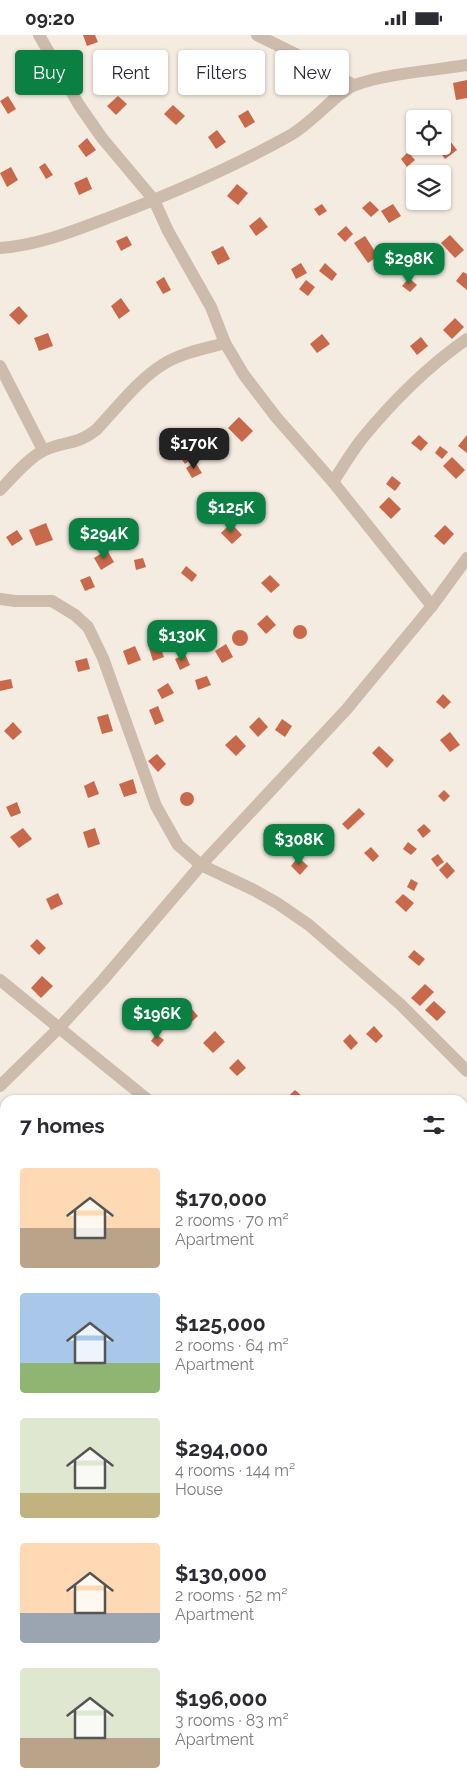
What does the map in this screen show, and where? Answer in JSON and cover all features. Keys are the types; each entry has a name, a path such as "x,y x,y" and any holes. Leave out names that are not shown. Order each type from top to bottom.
{"street":[{"path":"39,35 79,105 102,138 154,200 168,231 211,307 225,343 244,375 276,417 333,482 432,606"},
{"path":"257,35 330,71 353,85"},
{"path":"0,248 36,243 154,200 221,171 306,125 325,106 353,85 394,76 467,65"},
{"path":"333,482 360,442 387,409 442,356 467,339"},
{"path":"0,490 43,450 79,441 87,437 144,380 162,365 176,358 225,343"},
{"path":"0,366 43,450"},
{"path":"0,1086 59,1028 103,981 201,865 346,710 432,606 467,558"},
{"path":"0,599 52,601 75,615 88,627 103,658 156,806 178,845 201,865 254,890 309,925 400,1004 467,1071"},
{"path":"0,980 142,1095"}],"building":[{"path":"83,35 95,35 98,42 87,46"},
{"path":"467,80 467,98 456,100 453,83"},
{"path":"8,96 16,109 8,114 0,101"},
{"path":"118,96 127,104 116,115 107,106"},
{"path":"173,105 185,116 176,125 164,114"},
{"path":"248,110 255,122 245,128 238,116"},
{"path":"217,130 226,142 216,149 208,137"},
{"path":"87,138 96,150 86,157 78,146"},
{"path":"451,142 457,150 451,154"},
{"path":"406,154 411,155 415,160 406,166 401,159"},
{"path":"442,155 450,155 445,159"},
{"path":"45,163 53,175 46,179 39,167"},
{"path":"11,167 18,180 7,187 0,173"},
{"path":"87,177 92,189 79,195 74,183"},
{"path":"237,184 248,193 238,205 227,196"},
{"path":"370,201 379,210 371,217 362,208"},
{"path":"322,204 327,211 319,216 314,209"},
{"path":"393,204 401,216 389,223 381,211"},
{"path":"260,217 268,227 256,236 249,226"},
{"path":"346,226 353,234 345,242 337,234"},
{"path":"450,235 464,250 455,258 441,243"},
{"path":"127,236 132,245 121,251 116,241"},
{"path":"365,236 378,256 368,263 354,243"},
{"path":"223,246 230,259 218,265 211,252"},
{"path":"301,263 307,273 296,279 291,269"},
{"path":"325,263 337,274 332,281 319,271"},
{"path":"463,272 467,274 467,290 456,281"},
{"path":"164,277 171,290 163,294 156,282"},
{"path":"409,278 417,285 410,292 402,286"},
{"path":"306,280 315,287 308,296 299,289"},
{"path":"121,298 130,311 119,319 111,306"},
{"path":"19,306 28,316 19,325 9,315"},
{"path":"455,318 464,327 452,339 443,330"},
{"path":"48,333 53,346 39,351 34,338"},
{"path":"322,334 330,344 317,353 310,344"},
{"path":"421,337 428,346 417,355 410,346"},
{"path":"239,417 253,431 242,442 228,428"},
{"path":"180,435 185,447 177,452 171,440"},
{"path":"419,435 428,443 421,451 411,443"},
{"path":"467,435 467,453 458,446"},
{"path":"440,446 448,452 442,459 435,453"},
{"path":"186,448 193,458 185,464 178,454"},
{"path":"452,457 465,470 456,479 443,466"},
{"path":"195,462 202,473 192,478 186,468"},
{"path":"392,476 401,483 395,491 386,484"},
{"path":"389,497 401,509 391,519 379,507"},
{"path":"46,523 53,540 36,546 29,530"},
{"path":"231,523 242,535 232,544 221,533"},
{"path":"445,525 454,534 444,545 434,536"},
{"path":"17,530 23,539 12,546 6,537"},
{"path":"107,550 114,562 101,570 94,558"},
{"path":"143,558 146,567 136,570 134,560"},
{"path":"186,566 197,575 192,582 181,573"},
{"path":"270,575 280,585 271,593 261,583"},
{"path":"90,576 95,587 85,591 80,580"},
{"path":"267,615 276,625 266,634 257,624"},
{"path":"300,625 305,627 307,632 305,637 300,639 295,637 293,632 295,627"},
{"path":"240,630 248,638 240,646 232,638"},
{"path":"185,632 190,645 181,649 176,636"},
{"path":"159,644 164,657 153,661 149,648"},
{"path":"226,644 233,657 222,663 215,651"},
{"path":"135,646 141,660 128,665 123,651"},
{"path":"185,654 190,665 180,670 175,659"},
{"path":"87,658 90,669 78,672 75,661"},
{"path":"207,676 211,685 198,690 195,680"},
{"path":"11,679 13,688 0,691 0,681"},
{"path":"168,683 174,693 162,699 157,690"},
{"path":"443,694 451,702 444,709 436,702"},
{"path":"158,706 164,721 155,725 149,710"},
{"path":"108,714 113,731 102,734 97,717"},
{"path":"259,717 268,727 258,737 249,727"},
{"path":"282,719 292,726 285,737 275,730"},
{"path":"13,722 22,732 13,740 4,731"},
{"path":"450,732 460,745 450,752 440,740"},
{"path":"236,735 246,746 236,756 225,745"},
{"path":"379,746 394,760 387,768 372,753"},
{"path":"157,754 166,764 158,772 148,761"},
{"path":"133,779 137,793 124,797 119,784"},
{"path":"94,781 99,794 88,798 84,786"},
{"path":"444,790 450,796 444,802 438,796"},
{"path":"187,792 192,794 194,799 192,804 187,806 182,804 180,799 182,794"},
{"path":"17,802 21,813 11,817 6,807"},
{"path":"359,808 365,814 348,830 342,824"},
{"path":"424,824 431,831 423,838 417,830"},
{"path":"23,828 32,839 19,848 10,837"},
{"path":"95,828 100,844 88,848 83,832"},
{"path":"312,838 324,848 317,855 306,845"},
{"path":"408,842 417,849 411,855 403,849"},
{"path":"371,847 379,856 373,862 364,853"},
{"path":"438,854 444,862 437,867 431,859"},
{"path":"298,857 308,866 300,875 291,866"},
{"path":"447,862 455,871 447,879 439,870"},
{"path":"411,879 418,883 414,891 407,887"},
{"path":"58,893 63,904 51,910 46,899"},
{"path":"403,894 414,903 406,912 395,902"},
{"path":"37,939 46,948 39,955 30,946"},
{"path":"414,950 425,959 419,966 408,957"},
{"path":"42,976 53,986 41,998 31,988"},
{"path":"425,984 434,992 420,1006 411,998"},
{"path":"434,1001 446,1012 437,1021 425,1010"},
{"path":"190,1007 198,1016 186,1027 178,1018"},
{"path":"374,1026 383,1036 376,1043 366,1034"},
{"path":"215,1031 225,1042 213,1053 203,1043"},
{"path":"156,1034 164,1040 158,1047 151,1041"},
{"path":"350,1034 358,1043 351,1050 343,1041"},
{"path":"238,1059 246,1068 237,1076 229,1068"},
{"path":"295,1090 301,1095 290,1095"}]}
